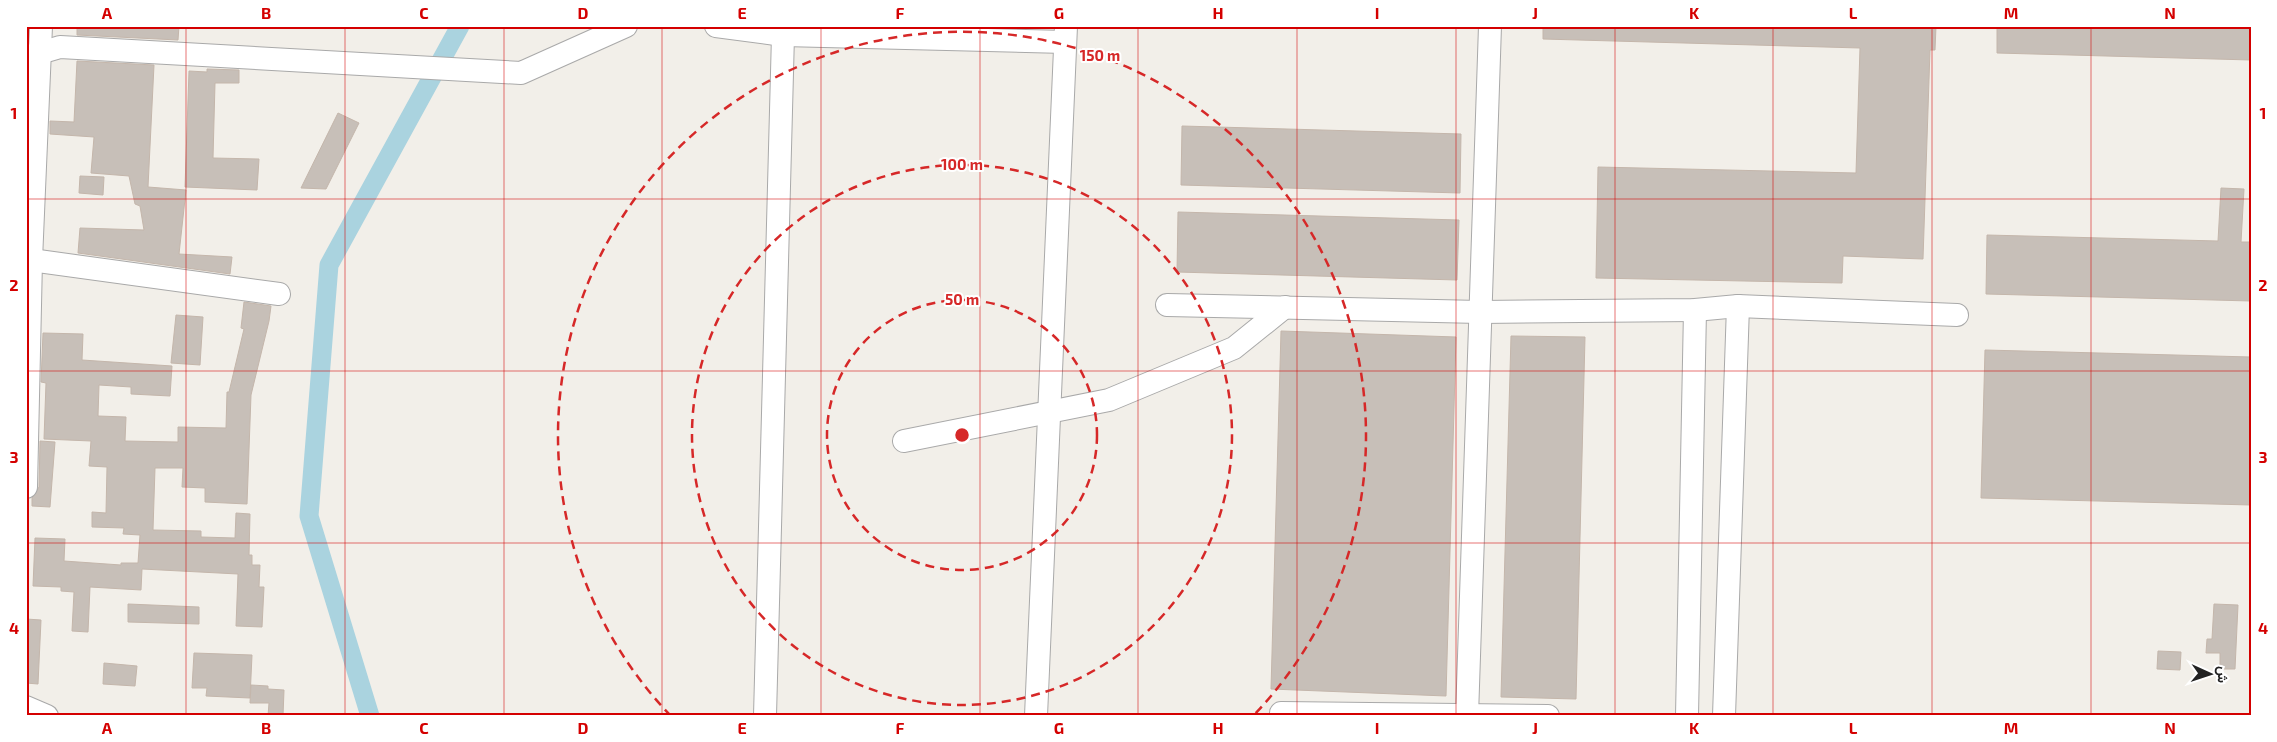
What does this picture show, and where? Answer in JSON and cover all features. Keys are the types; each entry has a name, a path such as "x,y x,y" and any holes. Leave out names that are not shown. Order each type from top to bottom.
{"street":[{"path":"26,487 33,55 41,26"},
{"path":"33,55 60,47 521,73 626,26"},
{"path":"716,26 783,35 1066,34 1036,716"},
{"path":"1467,715 1490,26"},
{"path":"765,716 783,35"},
{"path":"31,260 279,294"},
{"path":"1167,305 1480,312 1695,310 1738,306 1957,315"},
{"path":"1724,716 1738,306"},
{"path":"904,441 1109,400 1234,348 1285,307"},
{"path":"1687,716 1695,310"},
{"path":"26,707 47,716"},
{"path":"1281,713 1548,716"}],"building":[{"path":"77,26 128,28 129,26 179,26 178,40 77,35"},
{"path":"1543,26 1936,26 1935,50 1930,50 1923,259 1843,256 1842,283 1596,278 1598,167 1856,173 1860,48 1543,39"},
{"path":"1997,26 2251,26 2251,60 1997,53"},
{"path":"77,61 154,65 148,187 186,190 179,254 232,257 230,274 78,253 80,228 144,230 140,206 135,204 129,176 91,173 94,137 50,134 50,121 74,122"},
{"path":"207,69 239,70 239,83 215,83 213,158 259,159 257,190 185,187 189,71 207,72"},
{"path":"338,113 359,123 326,189 301,188"},
{"path":"1182,126 1461,134 1460,193 1181,185"},
{"path":"80,176 104,177 103,195 79,193"},
{"path":"2221,188 2244,189 2241,242 2251,242 2251,301 1986,294 1987,235 2218,241"},
{"path":"1178,212 1459,220 1457,280 1177,272"},
{"path":"244,302 271,306 251,395 247,504 205,502 205,488 182,487 183,468 155,468 153,530 201,531 201,537 235,538 236,513 250,514 249,555 252,555 252,565 260,565 259,587 264,587 262,627 236,626 238,574 142,569 141,590 90,587 88,632 72,631 74,592 61,591 61,587 33,586 35,538 65,539 64,561 121,565 121,563 138,563 140,535 123,534 124,528 92,527 92,512 106,513 107,467 89,466 91,441 44,439 46,383 41,382 43,333 83,334 82,360 172,366 170,396 131,394 131,387 99,385 98,416 126,417 125,441 178,442 178,427 226,428 227,392 229,392 244,329 241,328"},
{"path":"176,315 203,317 200,365 171,363"},
{"path":"1281,331 1456,337 1446,696 1271,689"},
{"path":"1511,336 1585,337 1576,699 1501,697"},
{"path":"1985,350 2251,357 2251,505 1981,498"},
{"path":"40,441 55,442 50,507 32,506 32,498 39,487"},
{"path":"128,604 199,607 199,624 128,622"},
{"path":"2214,604 2238,605 2235,669 2220,669 2220,653 2206,653 2207,639 2212,639"},
{"path":"26,619 41,620 38,684 26,683"},
{"path":"2158,651 2181,652 2180,670 2157,669"},
{"path":"194,653 252,655 250,698 206,696 207,688 192,688"},
{"path":"104,663 137,666 135,686 103,684"},
{"path":"251,685 268,686 268,689 284,690 283,716 268,716 269,703 250,703"}],"waterway":[{"path":"370,716 309,516 329,265 460,26"}]}
